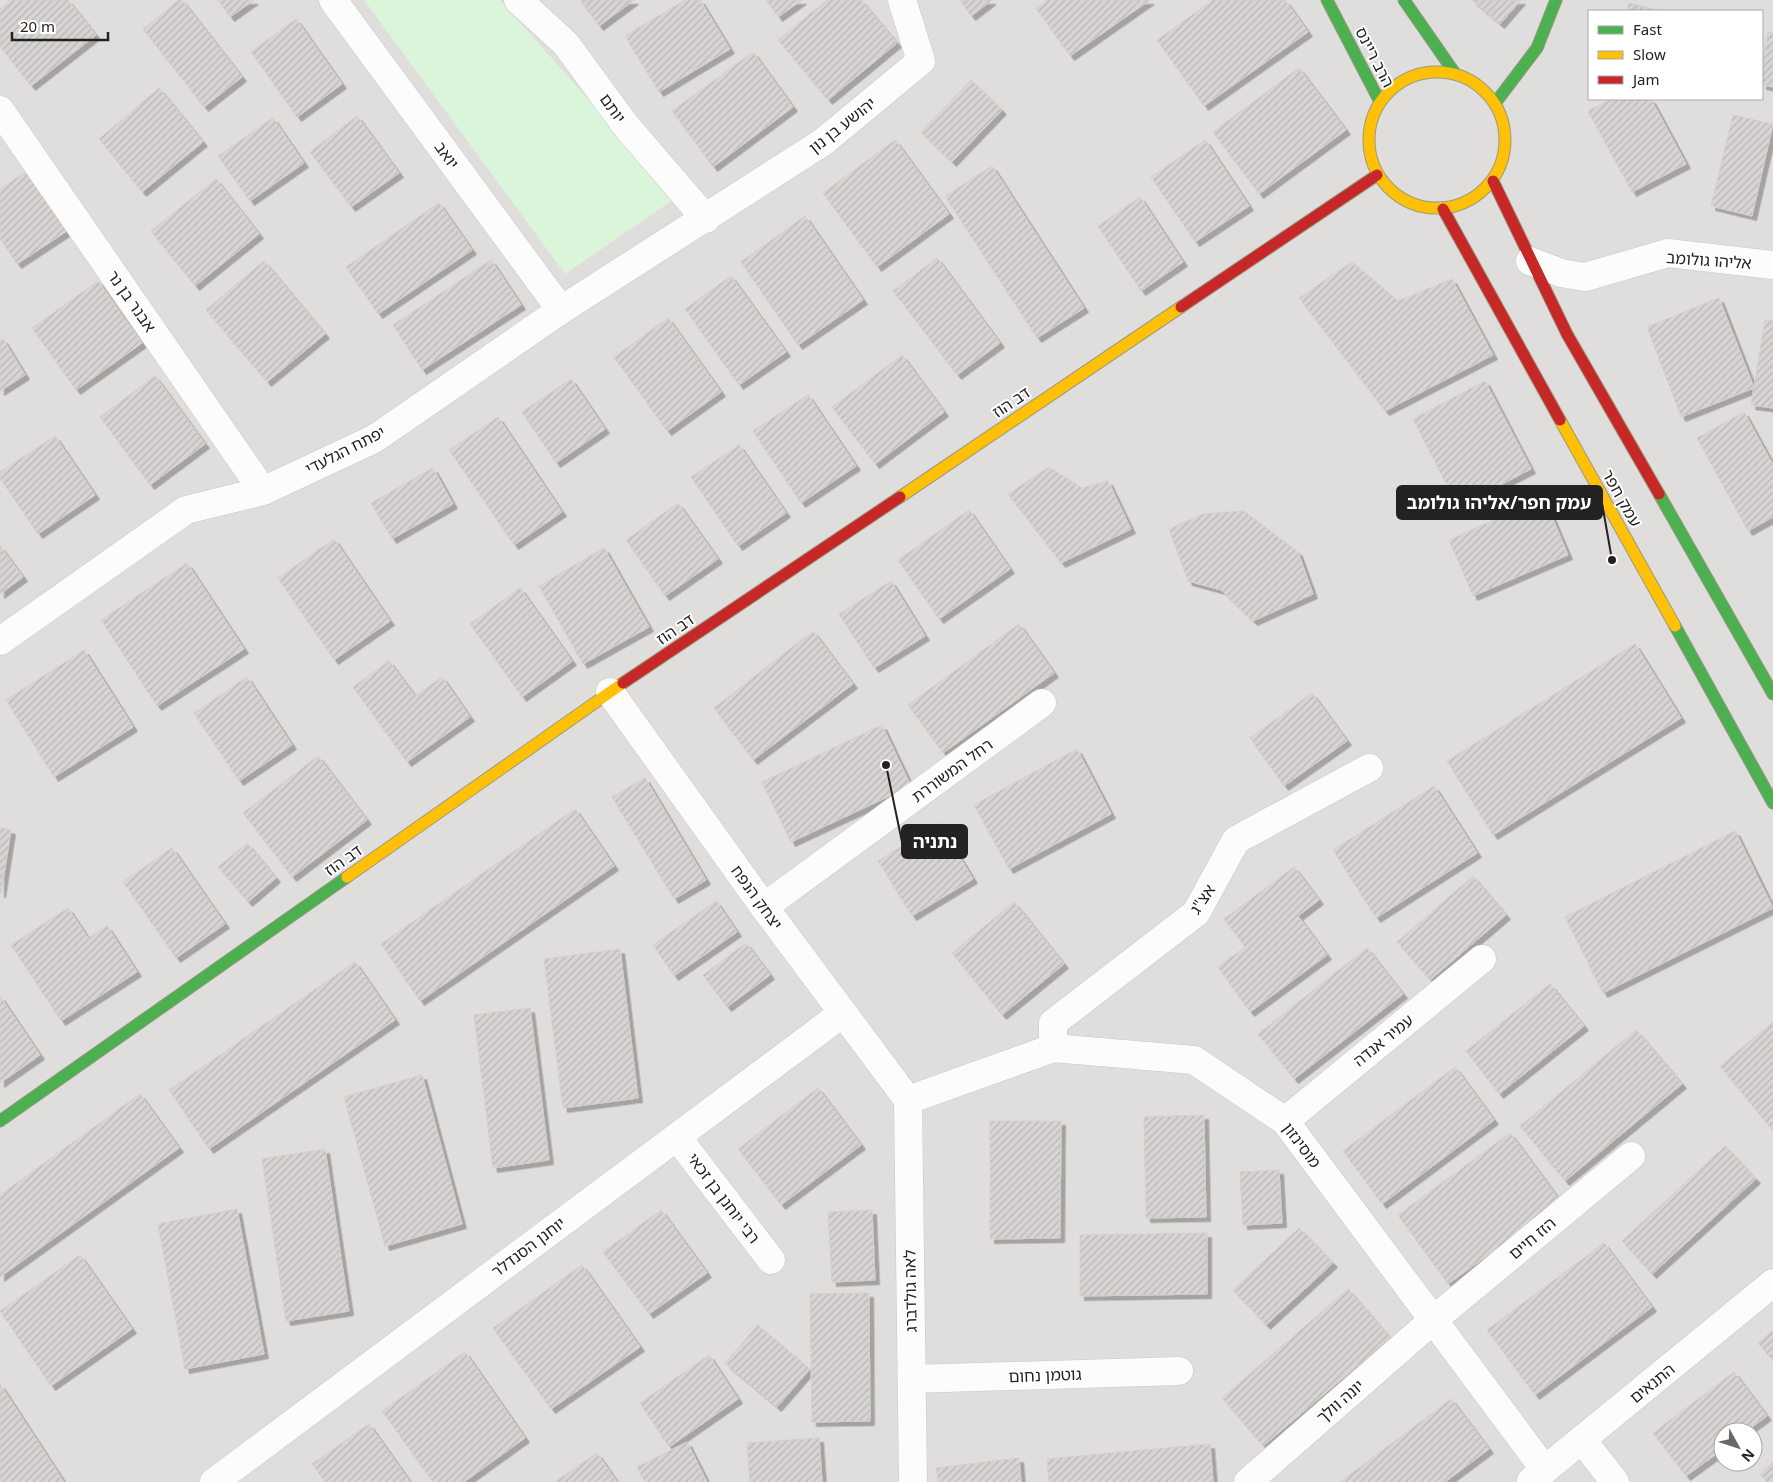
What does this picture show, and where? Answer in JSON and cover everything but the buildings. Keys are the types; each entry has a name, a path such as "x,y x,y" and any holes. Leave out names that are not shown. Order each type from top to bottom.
{"main road":[{"name":"הרב ריינס","path":"1327,0 1380,102"},
{"path":"1404,0 1454,72"},
{"path":"1496,102 1537,48 1556,0"},
{"path":"1429,71 1454,72 1480,85 1496,102 1505,124 1504,160 1493,181 1467,203 1443,209 1414,205 1394,193 1377,175 1369,148 1370,124 1380,102 1407,78 1429,71"},
{"name":"דב הוז","path":"0,1121 610,692 1377,175"},
{"name":"עמק חפר","path":"1493,181 1530,261 1567,334 1773,694"},
{"name":"עמק חפר","path":"1443,209 1773,803"}],"street":[{"name":"יואב","path":"333,0 561,310"},
{"name":"יותם","path":"518,0 566,44 626,126 706,219"},
{"name":"יהושע בן נון","path":"706,219 823,142 922,61 902,0"},
{"name":"אבנר בן נר","path":"0,110 263,491"},
{"name":"יפתח הגלעדי","path":"0,641 186,510 263,491 374,439 561,310 706,219"},
{"name":"אליהו גולומב","path":"1530,261 1561,273 1585,277 1668,253 1773,265"},
{"name":"יצחק הנפח","path":"610,692 764,907 908,1100"},
{"name":"רחל המשוררת","path":"764,907 1042,703"},
{"name":"אצ\"ג","path":"1053,1048 1053,1023 1196,913 1236,840 1369,768"},
{"name":"עמיר אנדה","path":"1285,1121 1482,959"},
{"name":"יוחנן הסנדלר","path":"214,1482 843,1013"},
{"name":"מוסינזון","path":"908,1100 1053,1048 1194,1060 1285,1121 1432,1321 1538,1476"},
{"name":"לאה גולדברג","path":"908,1100 913,1482"},
{"name":"רבי יוחנן בן זכאי","path":"676,1137 771,1260"},
{"name":"הזז חיים","path":"1432,1321 1631,1156"},
{"name":"התנאים","path":"1538,1476 1773,1283"},
{"name":"יונה וולך","path":"1248,1482 1432,1321"},
{"name":"גוטמן נחום","path":"912,1378 1179,1371"},
{"path":"1582,1440 1615,1482"}],"shaded area":[{"path":"0,0 1773,0 1773,1482 0,1482"}],"green space":[{"path":"364,0 500,0 676,198 565,274"}],"traffic: fast":[{"path":"1327,0 1380,102"},
{"path":"1404,0 1454,72"},
{"path":"1496,102 1537,48 1556,0"},
{"path":"1659,494 1773,694"},
{"path":"1675,626 1773,803"},
{"path":"0,1121 347,877"}],"traffic: slow":[{"path":"1437,72 1463,77 1475,83 1485,92 1494,102 1500,114 1505,140 1500,166 1494,178 1485,188 1475,197 1463,203 1437,208 1411,203 1399,197 1389,188 1380,178 1374,166 1369,140 1374,114 1380,102 1389,92 1399,83 1411,77 1437,72"},
{"path":"900,497 1181,307"},
{"path":"1560,420 1675,626"},
{"path":"347,877 623,683"}],"traffic: jam":[{"path":"1181,307 1377,175"},
{"path":"1493,181 1567,334 1659,494"},
{"path":"1443,209 1560,420"},
{"path":"623,683 900,497"}],"place":[{"name":"עמק חפר/אליהו גולומב","path":"1612,560"},
{"name":"נתניה","path":"886,765"}]}
